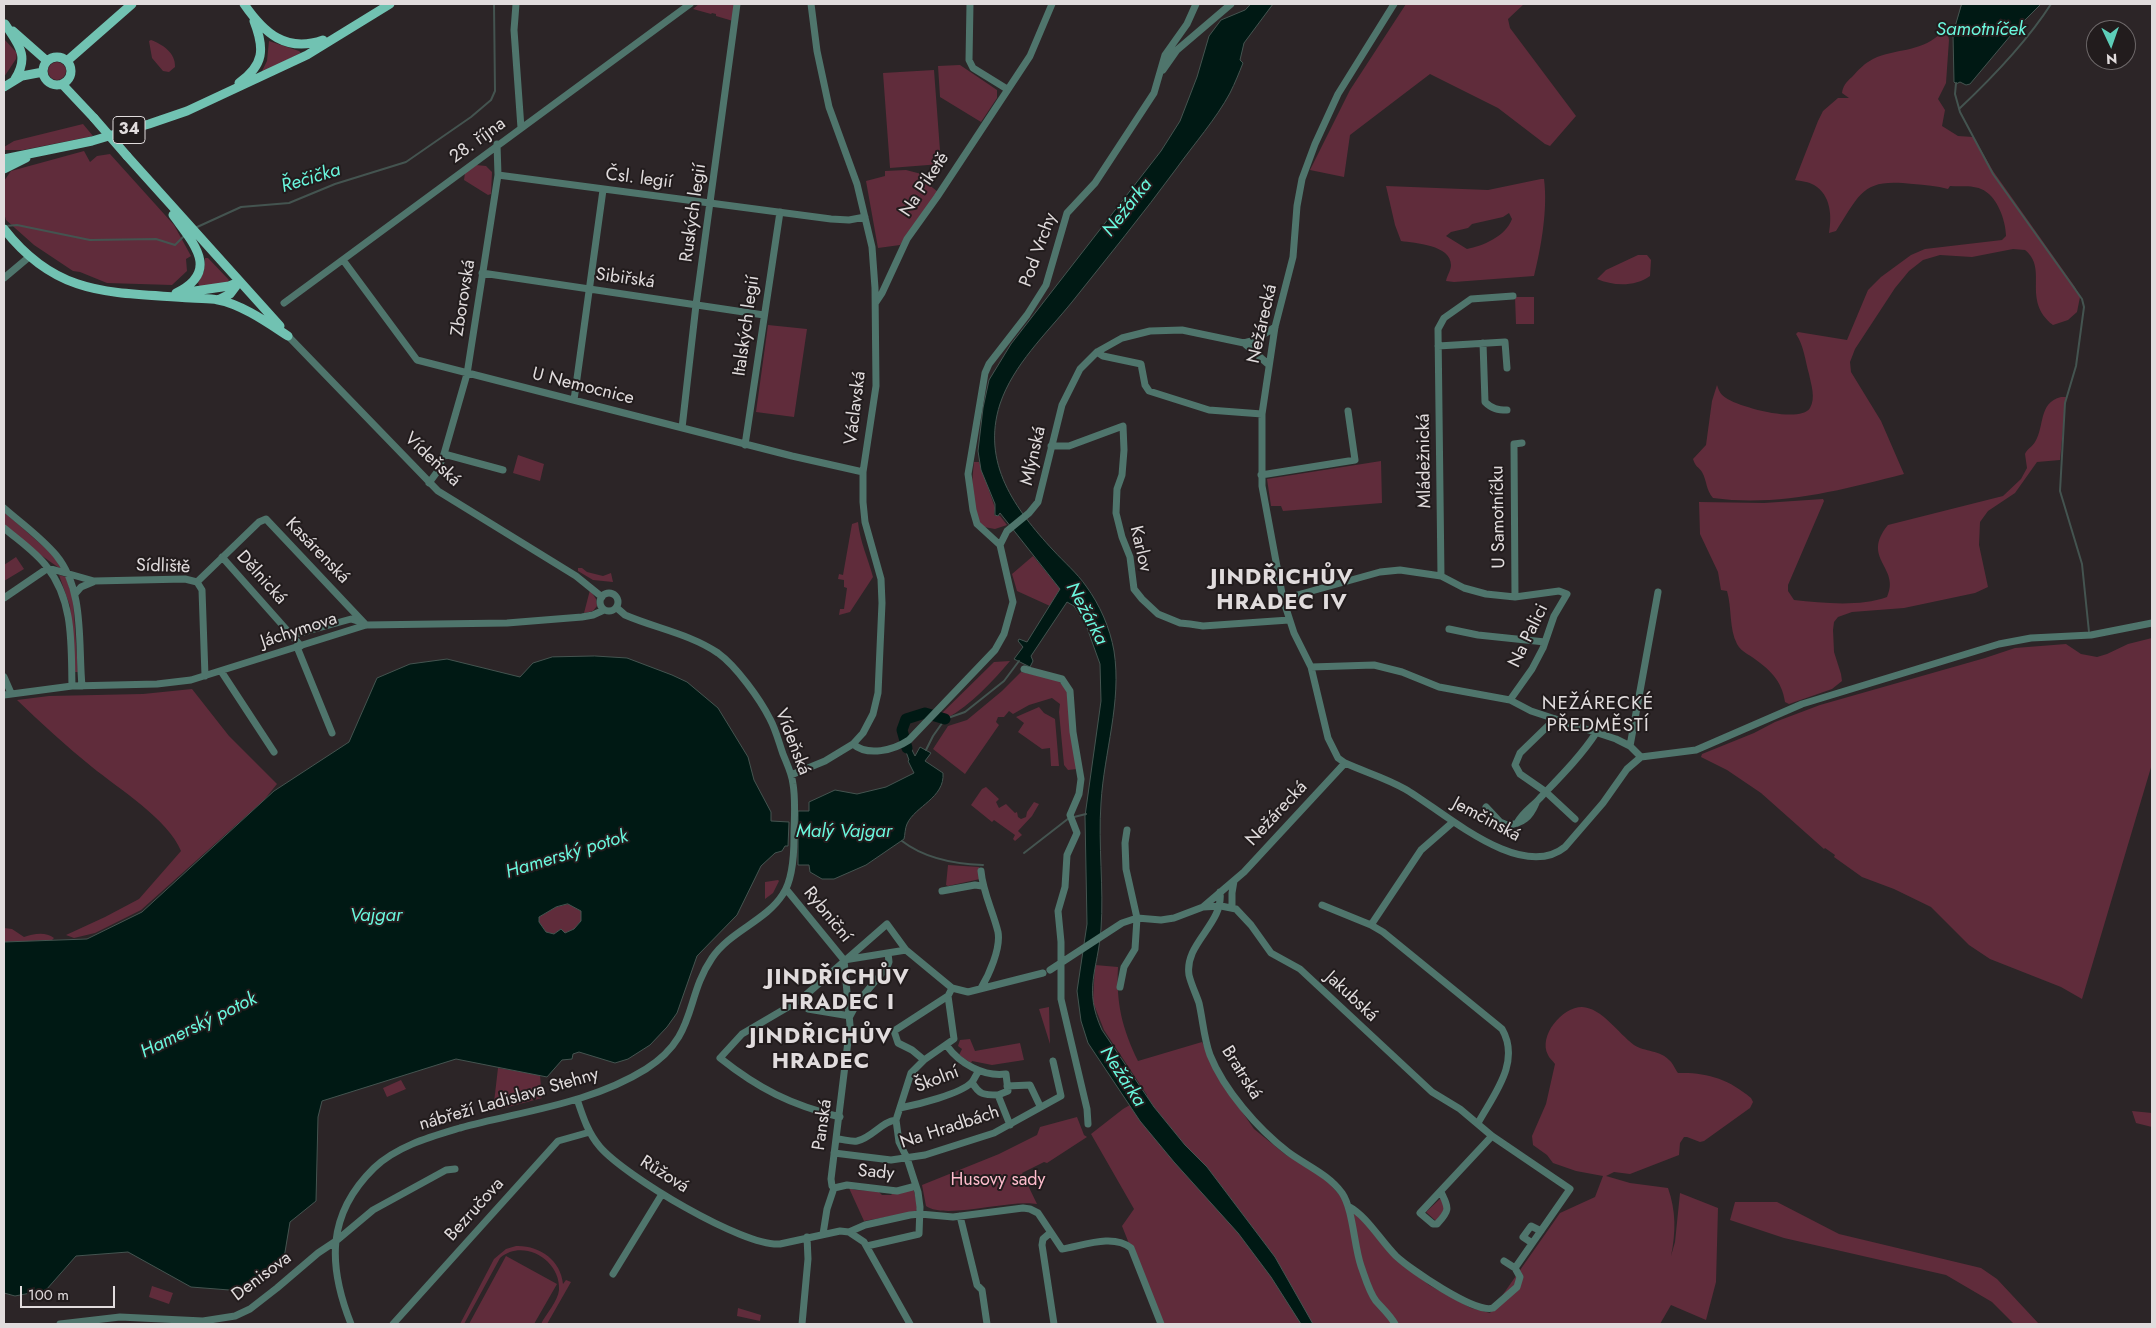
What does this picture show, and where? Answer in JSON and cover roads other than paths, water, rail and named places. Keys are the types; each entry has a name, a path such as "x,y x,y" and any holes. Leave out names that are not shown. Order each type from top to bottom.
{"main road":[{"path":"67,61 132,4"},
{"path":"244,4 252,16 270,33 292,44 315,43 347,31"},
{"name":"34","path":"4,157 36,153 92,141 150,124 220,96 307,55 390,4"},
{"path":"220,96 248,76 260,60 262,43 252,16"},
{"path":"4,23 47,61"},
{"path":"4,23 19,47 23,58 20,71 15,79 4,87"},
{"path":"55,57 64,58 67,61 70,74 62,84 55,85 48,82 43,72 47,61 55,57"},
{"path":"15,79 43,72"},
{"path":"62,84 288,336"},
{"path":"4,169 36,153"},
{"path":"145,176 193,242 200,257 199,274 192,283 176,293"},
{"path":"4,229 29,257 47,270 81,286 111,293 165,295 218,300 247,312 288,336"},
{"path":"165,295 229,286 239,282"},
{"path":"218,300 230,294 239,282"}],"street":[{"path":"516,4 514,30 521,128"},
{"name":"28. října","path":"284,303 497,144 690,4"},
{"name":"Ruských legií","path":"682,428 696,305 737,4"},
{"name":"Václavská","path":"790,775 825,761 853,744 863,733 875,707 878,693 880,659 881,579 865,522 863,472 876,386 876,302 872,247 857,184 829,107 817,51 811,4"},
{"path":"970,4 969,60 972,68 1007,89"},
{"name":"Na Piketě","path":"876,302 907,239 1030,56 1052,4"},
{"name":"Pod Vrchy","path":"1000,545 977,524 972,510 968,474 985,373 989,364 1027,315 1046,285 1067,212 1094,183 1154,93 1165,54 1187,24 1196,4"},
{"path":"1161,72 1177,50 1231,4"},
{"name":"Nežárecká","path":"952,988 968,992 1047,972 1122,923 1137,918 1161,920 1174,918 1203,907 1234,880 1345,763 1338,758 1328,738 1311,667 1289,620 1284,600 1264,500 1261,475 1262,414 1275,327 1293,257 1297,206 1302,179 1315,144 1338,94 1394,4"},
{"name":"Zborovská","path":"429,483 437,472 444,454 468,374 498,176 497,144"},
{"name":"Čsl. legií","path":"498,176 831,219 849,220 865,217"},
{"path":"574,400 603,190"},
{"name":"Italských legií","path":"746,444 780,212"},
{"path":"4,278 29,257"},
{"name":"U Nemocnice","path":"342,260 417,360 863,472"},
{"name":"Sibiřská","path":"482,274 764,314"},
{"name":"Mládežnická","path":"1441,576 1437,336 1444,318 1471,298 1512,296"},
{"path":"1244,343 1255,340 1275,327"},
{"name":"Mlýnská","path":"1000,545 1007,531 1028,513 1040,498 1059,415 1080,369 1097,352 1111,343 1130,335 1166,330 1182,330 1244,343"},
{"name":"Vídeňská","path":"288,336 429,483 449,498 576,576 602,597 607,594 616,596 618,600 617,608 622,614 703,645 726,660 752,691 770,720 794,787 794,850 786,889"},
{"path":"1438,346 1505,342 1507,368"},
{"path":"1244,343 1269,365"},
{"path":"1484,343 1485,402 1496,410 1508,410"},
{"path":"1097,352 1103,356 1141,364 1145,385 1149,391 1209,410 1262,414"},
{"path":"1261,475 1355,460 1348,411"},
{"name":"Karlov","path":"1052,446 1069,446 1123,426 1122,475 1117,489 1116,513 1122,537 1130,557 1134,589 1158,614 1180,623 1203,626 1289,620"},
{"name":"U Samotníčku","path":"1515,597 1514,444 1522,443"},
{"path":"444,454 503,470"},
{"path":"4,508 56,554 68,574 75,594 82,686"},
{"name":"Kasárenská","path":"222,557 259,522 266,520 366,624"},
{"path":"4,528 48,568 61,588 68,613 72,686"},
{"path":"853,744 861,749 874,751 902,745 937,712 995,650 1004,634 1011,614 1013,597 1000,553 1000,545"},
{"name":"Dělnická","path":"197,582 222,557 293,635 299,646 332,733"},
{"path":"4,598 48,568"},
{"name":"Sídliště","path":"48,568 94,581 185,580 197,582 202,590 205,676"},
{"path":"1284,600 1380,572 1400,570 1441,576 1464,588 1486,594 1515,597"},
{"path":"75,594 81,587 94,581"},
{"name":"Na Palici","path":"1510,700 1532,669 1545,642 1554,616 1566,594 1559,592 1515,597"},
{"path":"1630,746 1658,592"},
{"path":"602,597 600,602 604,610 609,612 617,608"},
{"name":"Jáchymova","path":"8,694 72,686 156,684 191,680 366,624 507,623 582,617 604,610"},
{"path":"293,635 351,619 366,624"},
{"path":"1311,667 1374,665 1402,672 1440,687 1510,700 1531,711 1596,732 1630,746 1641,757 1696,750 1802,704 1999,644 2031,638 2090,635 2152,623"},
{"path":"1449,630 1545,642"},
{"path":"1024,669 1062,679 1070,691 1073,732 1081,779 1079,794 1071,818 1077,834 1067,855 1065,887 1058,911 1060,999 1087,1109 1088,1124"},
{"path":"221,671 227,677 274,752"},
{"path":"4,677 8,694"},
{"path":"1555,719 1520,753 1514,762 1520,774 1546,792 1574,819"},
{"path":"1486,807 1504,824 1517,823 1524,811 1546,792 1589,743 1596,732"},
{"name":"Jemčinská","path":"1345,763 1405,789 1453,822 1506,851 1530,858 1552,855 1565,847 1603,803 1627,769 1641,757"},
{"path":"1370,925 1421,850 1453,822"},
{"path":"1120,988 1124,966 1135,949 1137,918 1126,869 1124,843 1127,830"},
{"path":"981,871 982,886 998,934 991,969 981,988"},
{"path":"1203,907 1232,907 1234,880"},
{"path":"942,891 976,884 982,886"},
{"name":"Rybniční","path":"786,889 844,960"},
{"name":"nábřeží Ladislava Stehny","path":"351,1324 341,1295 335,1267 336,1241 339,1226 352,1196 373,1168 394,1152 436,1135 577,1099 627,1079 646,1069 670,1050 684,1029 703,972 714,954 778,900 786,889"},
{"path":"1220,892 1221,906"},
{"path":"1322,905 1383,932 1497,1023 1505,1034 1510,1046 1509,1061 1505,1074 1478,1123"},
{"name":"Bratrská","path":"1221,906 1210,927 1193,951 1189,967 1211,1056 1222,1078 1253,1120 1289,1152 1312,1166 1333,1183 1343,1194 1348,1206 1356,1246 1369,1286 1375,1300 1389,1314 1395,1324"},
{"name":"Jakubská","path":"1232,907 1251,925 1271,953 1300,969 1432,1092 1570,1189 1515,1268"},
{"path":"840,1117 791,1103 744,1077 720,1058 742,1034 800,1000 887,924 906,950 952,988 948,996 894,1030 898,1043 912,1050 924,1060"},
{"path":"844,960 906,950"},
{"path":"800,1000 808,1009 850,1016 857,1004 887,968 889,962 888,953"},
{"name":"Panská","path":"834,1188 831,1179 840,1117 850,1016 844,960"},
{"path":"916,1186 907,1158 899,1142 896,1120 911,1073 924,1060 952,1042 955,1035 948,996"},
{"path":"947,1046 978,1072 1006,1074 1008,1091 998,1095 984,1095 978,1093 972,1082"},
{"name":"Na Hradbách","path":"834,1153 886,1160 907,1158 925,1155 994,1133 1061,1096 1052,1060"},
{"name":"Školní","path":"900,1108 936,1099 972,1082 978,1072"},
{"path":"1008,1086 1030,1085 1040,1106"},
{"path":"998,1095 1010,1125"},
{"name":"Růžová","path":"577,1099 590,1132 600,1147 616,1162 662,1194 722,1226 766,1243 780,1244 807,1238"},
{"path":"837,1139 857,1140 877,1131 890,1120 896,1120"},
{"name":"Bezručova","path":"393,1324 558,1141 590,1132"},
{"path":"1441,1192 1448,1209 1447,1213 1437,1224 1433,1224 1420,1213 1492,1136"},
{"name":"Denisova","path":"60,1324 109,1321 203,1321 235,1316 257,1304 373,1210 446,1170 454,1169"},
{"name":"Sady","path":"834,1188 847,1185 897,1192 916,1186 920,1214"},
{"path":"823,1234 827,1209 834,1188"},
{"path":"613,1274 662,1194"},
{"name":"Bratrská","path":"1348,1206 1358,1212 1398,1258 1435,1284 1475,1307 1493,1308 1517,1287 1520,1277 1515,1268"},
{"path":"802,1324 808,1259 807,1238 823,1234 849,1232 865,1225 920,1214 947,1217 1030,1208 1041,1216 1050,1233 1062,1249 1108,1241 1122,1242 1131,1248 1161,1324"},
{"path":"867,1246 919,1234 920,1214"},
{"path":"960,1216 976,1285 982,1290 988,1324"},
{"path":"1532,1244 1523,1237 1527,1231 1532,1226 1541,1231"},
{"path":"849,1232 860,1238 867,1246 910,1324"},
{"path":"1050,1233 1043,1239 1042,1245 1054,1324"},
{"path":"1504,1261 1515,1268"}],"water":[{"name":"Nežárka","path":"1251,4 1273,4 1244,43 1240,60 1243,63 1224,103 1138,219 1041,338 1013,376 1000,404 995,426 995,446 998,465 1005,484 1026,518 1091,593 1107,625 1114,651 1116,689 1101,803 1102,914 1093,980 1093,1003 1096,1016 1102,1030 1154,1107 1185,1145 1207,1167 1275,1257 1313,1324 1301,1324 1271,1277 1238,1233 1140,1121 1088,1043 1081,1021 1077,991 1087,924 1085,816 1101,701 1100,664 1086,625 1074,606 1067,602 1031,656 1033,661 1030,667 1014,659 1023,647 1018,641 1019,639 1027,642 1060,589 1000,513 998,516 995,515 995,504 981,470 978,451 983,408 989,380 1011,344 1161,151 1180,121 1197,77 1209,36 1221,20 1245,10"},
{"name":"Samotníček","path":"1962,4 2041,4 2016,29 1970,84 1966,85 1954,82 1953,34"},
{"name":"Vajgar","path":"595,656 627,658 687,682 718,708 748,757 754,780 771,812 771,821 789,822 788,846 785,846 782,851 775,853 761,866 737,915 697,956 677,1013 667,1027 650,1045 628,1059 615,1063 579,1052 573,1054 572,1059 562,1060 547,1077 456,1059 322,1101 318,1117 316,1201 290,1222 284,1258 242,1291 191,1287 128,1252 76,1256 46,1290 15,1296 4,1293 4,942 87,939 142,912 274,791 349,742 377,678 410,664 447,659 520,677 533,663 552,657","holes":["568,904 581,911 581,921 574,929 565,933 561,929 554,934 546,932 539,922 539,917 556,907"]},
{"name":"Malý Vajgar","path":"910,746 915,756 920,747 931,753 925,761 943,773 942,782 935,795 916,812 907,824 904,839 866,865 834,879 822,879 810,872 809,865 798,865 798,811 809,811 809,802 835,790 857,794 886,787 914,773 905,749"}],"waterway":[{"name":"Řečička","path":"195,228 241,207 289,203 335,184 406,162 471,117 491,100 495,91 494,4"},
{"path":"1959,109 2008,59 2051,4"},
{"path":"1956,83 1955,94 1960,112 1993,174 2082,299 2084,307 2076,366 2065,403 2060,491 2082,564 2089,632"},
{"name":"Řečička","path":"6,226 17,225 90,240 156,239 175,245 185,235"},
{"name":"Hamerský potok","path":"926,750 945,719 965,712 1004,681 1019,661"},
{"path":"907,748 902,730 906,719 925,713 945,719"},
{"path":"1074,817 1086,814"},
{"path":"1024,853 1069,818"},
{"path":"902,841 920,852 940,859 983,865"}],"district":[{"name":"JINDŘICHŮV HRADEC IV","path":"1282,592"},
{"name":"NEŽÁRECKÉ PŘEDMĚSTÍ","path":"1598,715"},
{"name":"JINDŘICHŮV HRADEC I","path":"838,992"},
{"name":"JINDŘICHŮV HRADEC","path":"821,1050"}],"park label":[{"name":"Husovy sady","path":"998,1181"}]}
